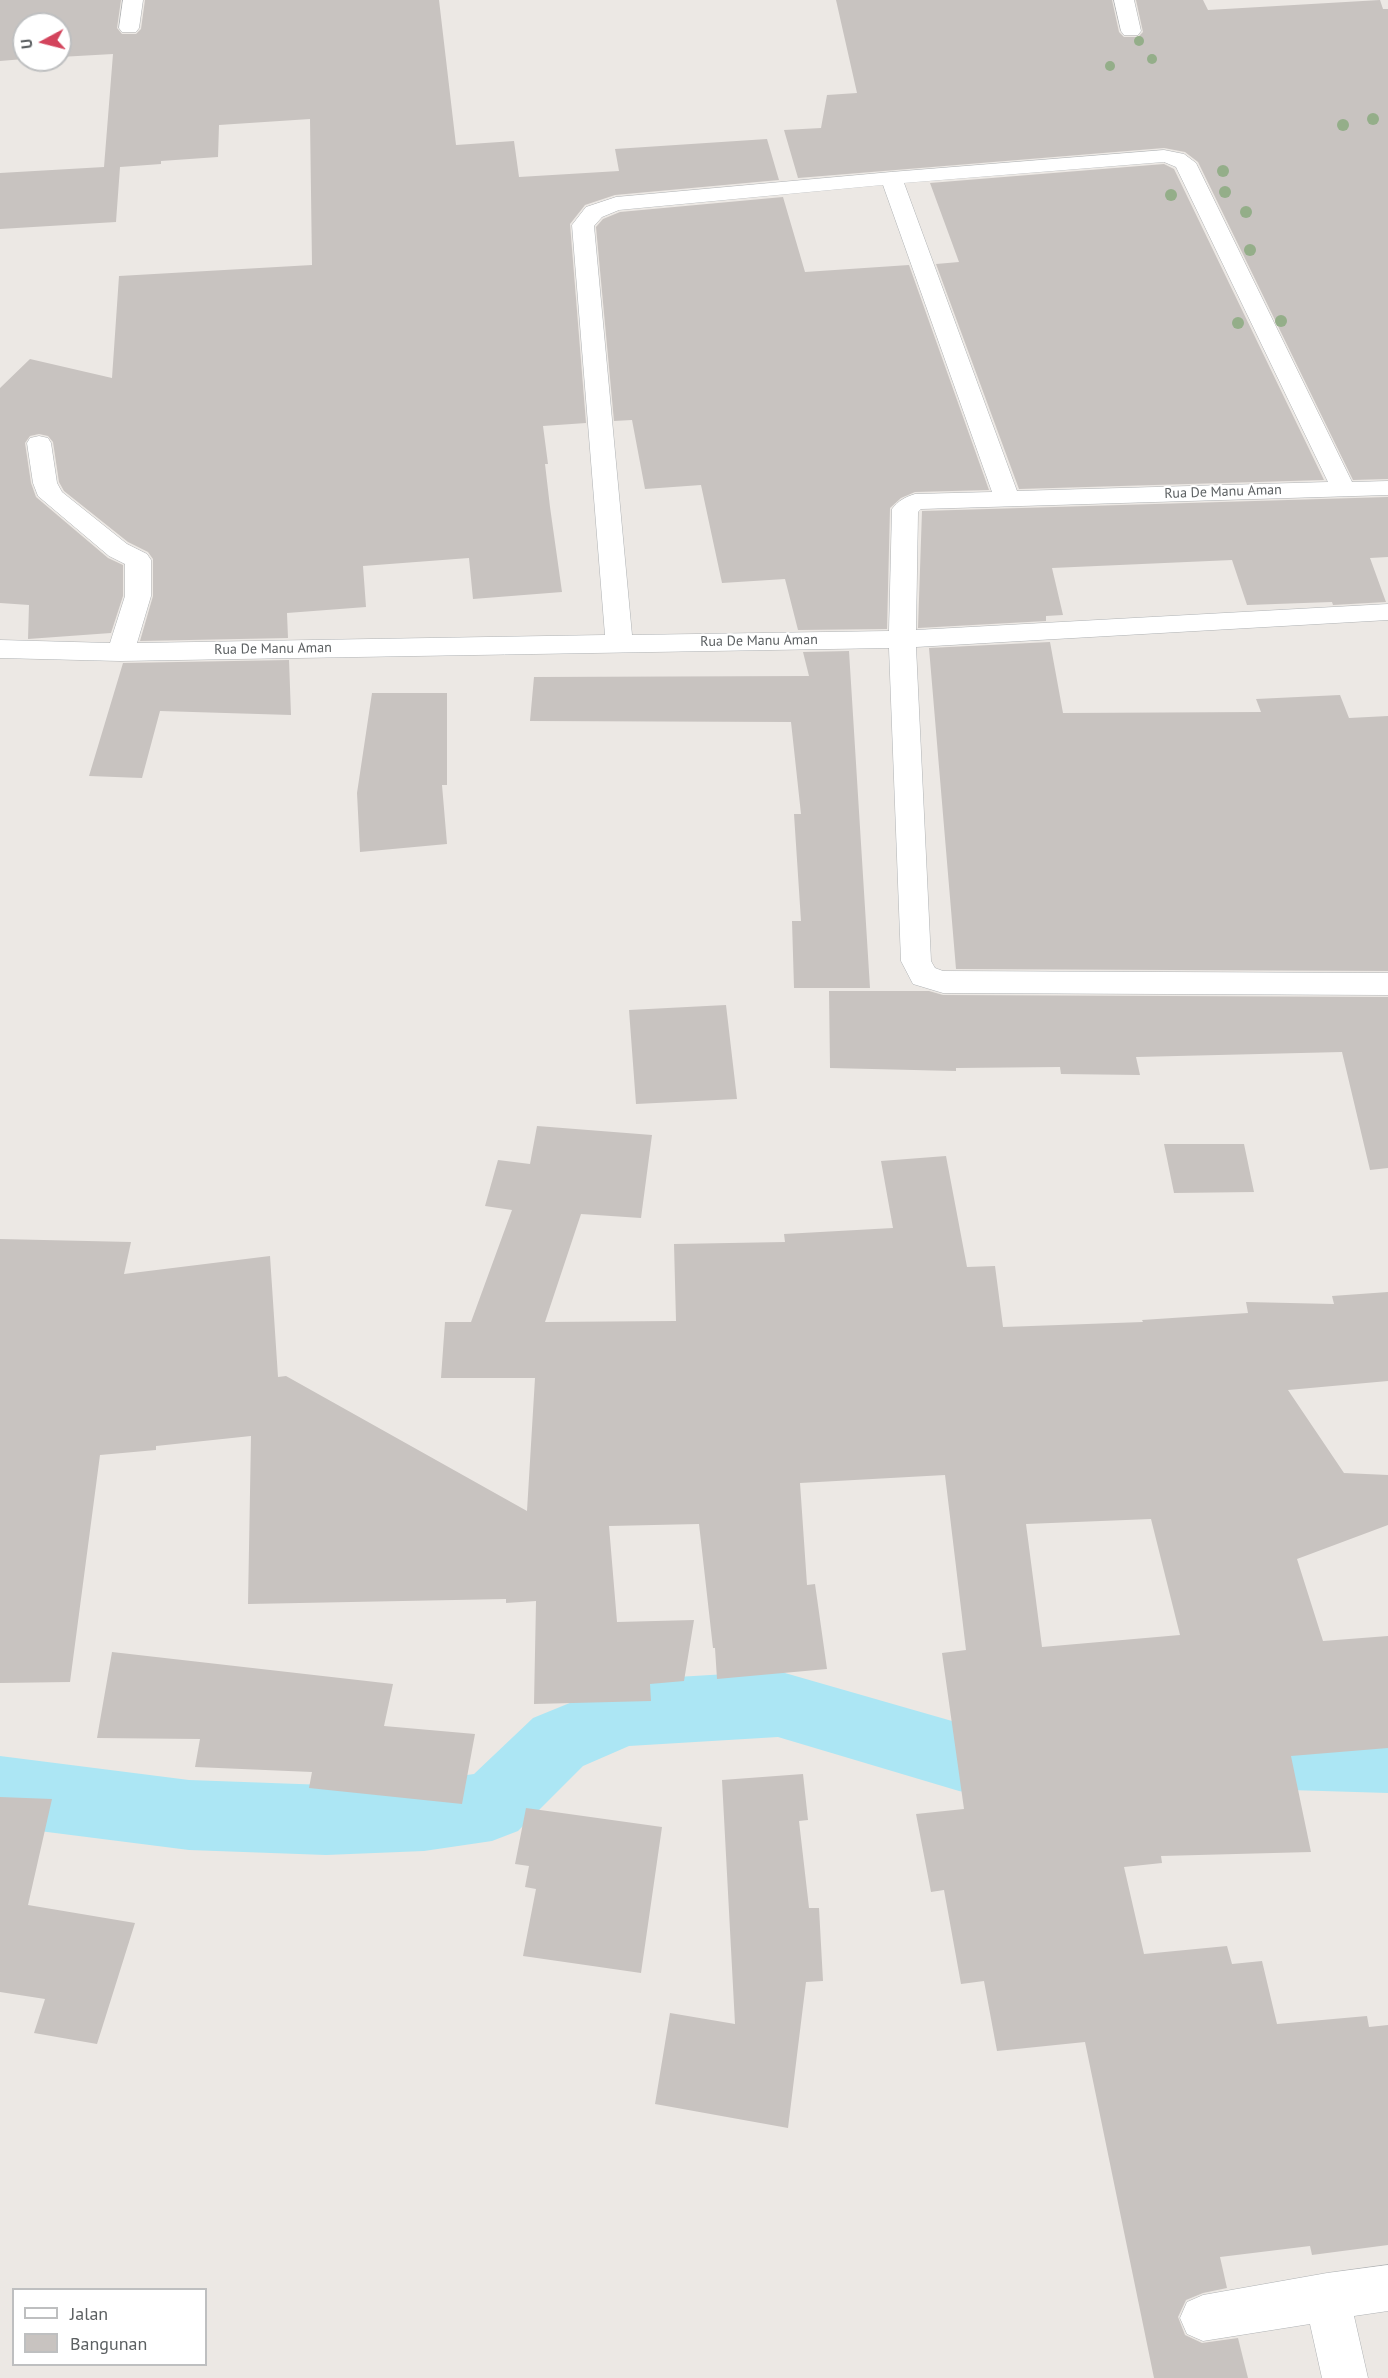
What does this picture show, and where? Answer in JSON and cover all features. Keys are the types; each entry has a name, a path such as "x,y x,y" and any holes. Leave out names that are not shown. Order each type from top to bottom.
{"street":[{"path":"129,28 133,0"},
{"path":"1124,0 1131,31"},
{"path":"619,644 583,225 594,212 616,204 891,178 1164,156 1177,158 1185,163 1343,488"},
{"path":"891,178 1007,499"},
{"path":"39,443 45,483 51,496 118,550 138,560 141,578 137,601 132,625 120,652"},
{"name":"Rua De Manu Aman","path":"0,649 120,652 902,639 905,509 915,502 1388,488"},
{"path":"1388,612 902,639 916,961 924,976 943,982 1388,984"},
{"path":"1203,2318 1388,2288"},
{"path":"1328,2296 1346,2378"}],"building":[{"path":"0,0 121,0 117,28 122,34 136,34 141,29 145,0 439,0 456,145 514,141 519,177 619,171 615,149 767,139 779,180 615,195 585,205 570,224 586,423 543,426 548,464 545,464 562,592 473,599 469,558 363,566 366,607 287,613 288,638 140,641 153,596 153,559 148,552 128,542 64,491 59,482 53,442 48,436 39,434 30,436 25,443 31,483 36,497 108,558 123,565 123,596 111,633 28,639 29,605 0,603 0,388 30,359 112,378 119,276 312,265 310,119 219,125 218,157 161,161 161,164 120,167 116,222 0,229 0,173 104,167 113,54 72,56 72,12 12,12 12,60 0,61"},
{"path":"836,0 1112,0 1119,32 1124,37 1138,37 1143,32 1136,0 1203,0 1208,10 1380,0 1383,9 1388,9 1388,479 1353,480 1198,162 1185,152 1164,148 798,178 784,130 821,128 827,95 857,93"},
{"path":"1164,164 1174,169 1324,480 1019,489 936,264 959,262 930,183"},
{"path":"783,197 805,272 909,265 989,490 915,492 901,498 890,508 887,629 798,630 785,579 722,583 701,485 645,489 632,420 614,421 596,227 603,219 620,212"},
{"path":"1388,497 1388,557 1370,558 1386,602 1333,605 1332,602 1247,605 1232,560 1052,568 1063,615 1046,616 1046,621 918,628 922,511"},
{"path":"1050,642 1063,713 1261,712 1256,699 1340,695 1349,718 1388,716 1388,971 956,969 929,648"},
{"path":"849,651 870,988 794,988 792,921 801,921 794,814 801,814 791,722 530,721 534,677 809,676 803,652"},
{"path":"289,660 291,715 160,711 142,778 89,776 123,663"},
{"path":"372,693 447,693 447,785 442,785 447,844 360,852 357,793"},
{"path":"829,991 929,991 943,995 1388,997 1388,1168 1370,1170 1342,1052 1136,1057 1140,1075 1061,1074 1060,1067 956,1068 956,1071 830,1068"},
{"path":"726,1005 737,1099 636,1104 629,1010"},
{"path":"537,1126 652,1135 641,1218 581,1214 545,1322 676,1321 674,1244 785,1242 784,1234 893,1228 881,1161 946,1156 967,1267 995,1266 1003,1327 1143,1322 1142,1320 1248,1313 1246,1302 1334,1304 1332,1296 1388,1292 1388,1381 1288,1390 1344,1473 1388,1475 1388,1525 1297,1559 1323,1641 1388,1636 1388,1748 1291,1756 1311,1852 1161,1856 1162,1863 1124,1867 1144,1954 1227,1946 1232,1964 1262,1961 1277,2024 1367,2016 1369,2027 1388,2025 1388,2245 1312,2255 1310,2246 1220,2257 1227,2288 1203,2293 1186,2300 1178,2317 1185,2335 1202,2343 1238,2338 1248,2378 1154,2378 1085,2042 997,2051 984,1981 961,1984 944,1890 931,1892 916,1814 964,1809 942,1653 966,1650 945,1475 800,1483 807,1585 815,1584 827,1669 717,1679 699,1524 609,1526 617,1622 694,1620 684,1681 650,1684 651,1701 534,1704 536,1601 506,1603 506,1599 248,1604 251,1436 156,1446 156,1450 100,1455 70,1682 0,1683 0,1239 131,1242 124,1274 270,1256 278,1377 286,1376 527,1511 535,1378 441,1378 445,1322 471,1322 512,1210 485,1206 498,1160 530,1164","holes":["1151,1519 1180,1635 1042,1647 1026,1524"]},
{"path":"1164,1144 1244,1144 1254,1192 1174,1193"},
{"path":"112,1652 393,1684 384,1726 475,1734 462,1804 309,1788 312,1772 195,1767 200,1739 97,1738"},
{"path":"803,1774 808,1820 799,1821 809,1908 819,1908 823,1981 806,1982 788,2128 655,2104 670,2013 735,2024 722,1780"},
{"path":"0,1797 52,1799 28,1905 135,1923 97,2044 34,2033 45,1999 0,1992"},
{"path":"526,1808 662,1827 641,1973 523,1956 536,1889 525,1887 529,1866 515,1864"}],"waterway":[{"path":"0,1791 189,1815 326,1820 424,1816 492,1806 558,1742 626,1713 778,1704 959,1757 1012,1767 1038,1768"},
{"path":"1208,1760 1257,1755 1388,1759"}]}
